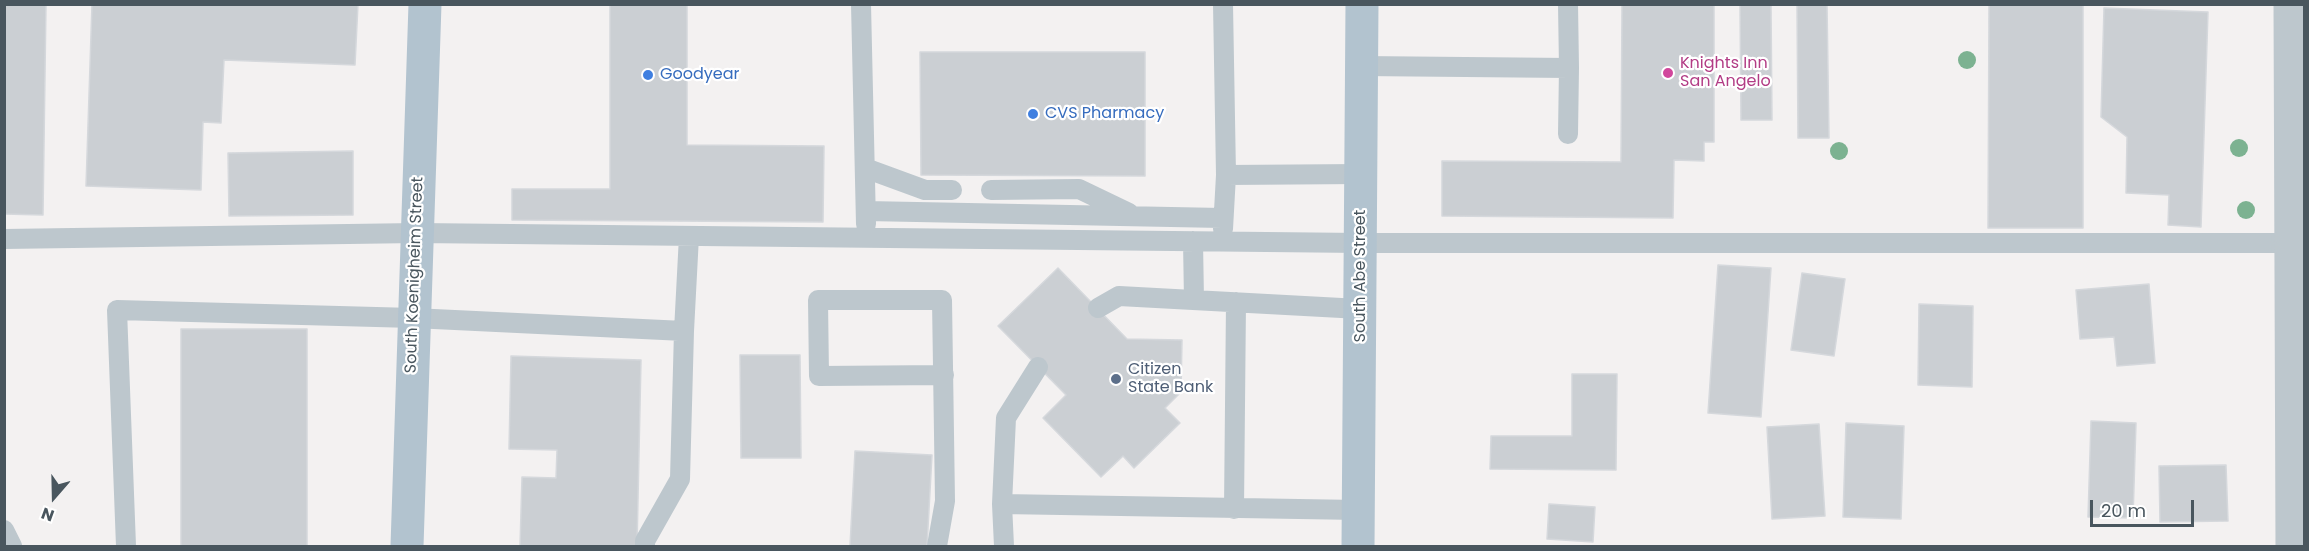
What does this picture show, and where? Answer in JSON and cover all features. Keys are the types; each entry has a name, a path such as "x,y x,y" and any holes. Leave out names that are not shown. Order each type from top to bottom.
{"main road":[{"name":"South Koenigheim Street","path":"407,546 412,318 425,4"},
{"name":"South Abe Street","path":"1358,546 1362,4"}],"street":[{"path":"2290,4 2298,243 2292,546"}],"lane":[{"path":"861,4 867,238"},
{"path":"1223,4 1226,175 1222,218 1223,242"},
{"path":"1568,4 1568,134"},
{"path":"1361,66 1569,68"},
{"path":"865,168 925,190 952,190"},
{"path":"1226,175 1361,174"},
{"path":"991,190 1079,189 1135,216"},
{"path":"866,211 1222,218"},
{"path":"4,239 417,233 1361,243 2298,243"},
{"path":"645,546 645,541 680,479 689,236"},
{"path":"1193,241 1194,300"},
{"path":"1098,308 1119,296 1360,309"},
{"path":"937,546 945,501 944,375 942,300 818,300 819,376 944,375"},
{"path":"1234,509 1236,302"},
{"path":"126,546 117,310 412,318 684,331"},
{"path":"1004,546 1002,504 1006,418 1038,367"},
{"path":"1002,504 1358,510"},
{"path":"4,530 12,546"}],"building":[{"path":"4,4 46,4 43,215 4,214"},
{"path":"92,4 358,4 355,65 224,60 221,123 203,122 201,190 86,186"},
{"name":"Goodyear","path":"610,4 687,4 687,145 824,146 823,222 512,220 512,189 610,189"},
{"name":"Knights Inn San Angelo","path":"1622,4 1714,4 1714,142 1704,142 1704,161 1674,160 1673,218 1442,216 1442,161 1621,162"},
{"path":"1740,4 1771,4 1772,120 1741,120"},
{"path":"1797,4 1827,4 1829,138 1798,138"},
{"path":"1989,4 2083,4 2083,228 1988,228"},
{"path":"2104,8 2208,12 2201,227 2168,225 2169,195 2126,193 2127,137 2101,117"},
{"name":"CVS Pharmacy","path":"920,52 1145,52 1145,176 921,175"},
{"path":"353,151 353,215 229,216 228,153"},
{"path":"1718,265 1771,268 1761,417 1708,413"},
{"name":"Citizen State Bank","path":"1058,268 1127,339 1182,340 1181,392 1165,408 1180,423 1134,468 1123,456 1101,477 1043,418 1066,395 998,326"},
{"path":"1802,273 1845,279 1834,356 1791,350"},
{"path":"2149,284 2155,363 2117,366 2114,337 2080,339 2076,290"},
{"path":"1919,304 1973,306 1972,387 1918,385"},
{"path":"181,329 307,329 307,546 181,546"},
{"path":"740,355 800,355 801,458 741,458"},
{"path":"511,356 641,360 637,546 520,546 522,477 556,478 557,450 509,449"},
{"path":"1572,374 1617,374 1616,470 1490,469 1491,436 1572,436"},
{"path":"2091,421 2136,423 2133,518 2088,517"},
{"path":"1846,423 1904,426 1901,519 1843,517"},
{"path":"1819,424 1825,516 1772,519 1767,427"},
{"path":"855,451 932,455 927,546 850,546"},
{"path":"2226,465 2228,521 2160,522 2159,466"},
{"path":"1549,504 1595,507 1593,542 1547,539"}],"place":[{"name":"Knights Inn San Angelo","path":"1668,73"},
{"name":"Goodyear","path":"648,75"},
{"name":"CVS Pharmacy","path":"1033,114"},
{"name":"Citizen State Bank","path":"1116,379"}]}
